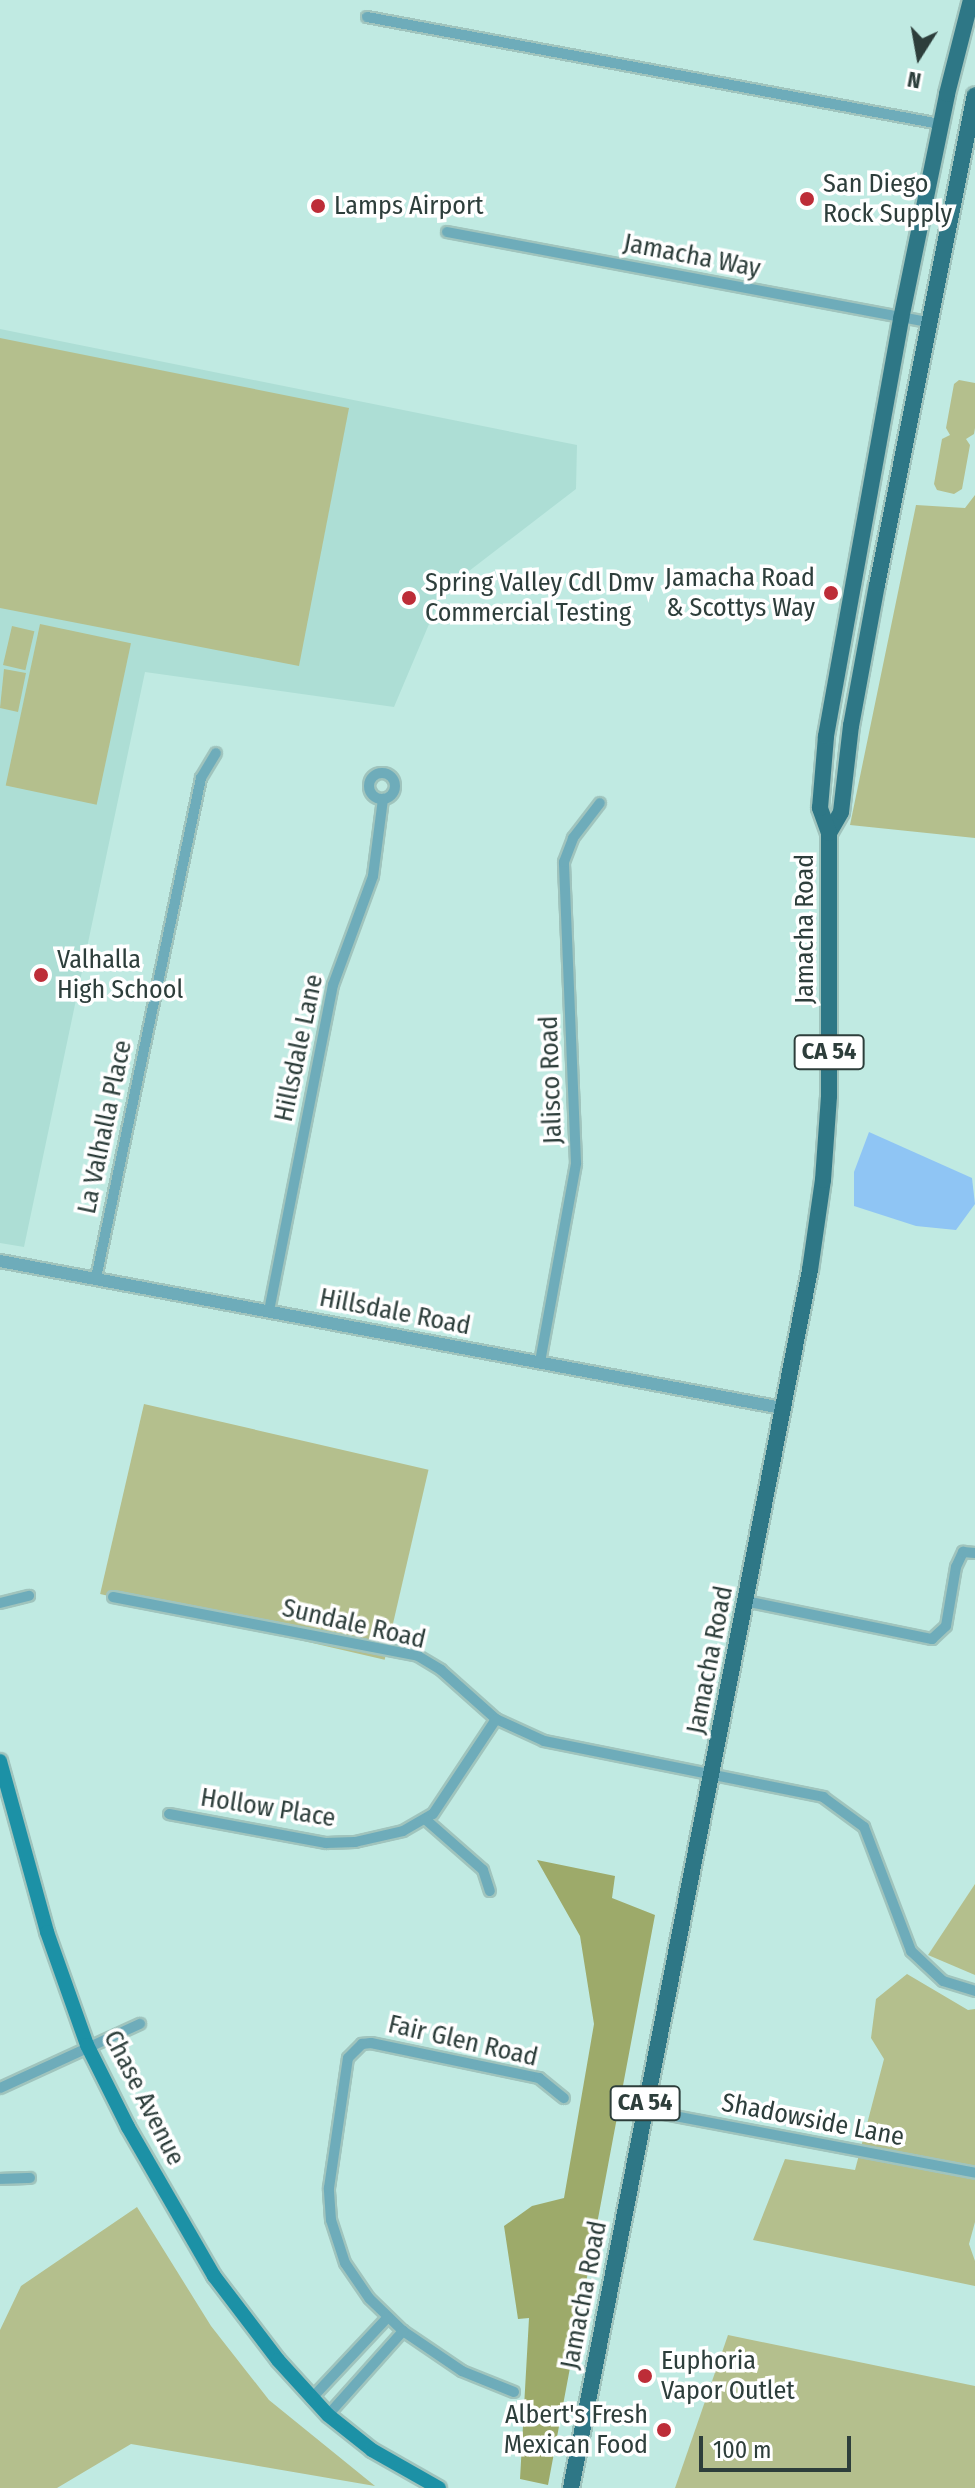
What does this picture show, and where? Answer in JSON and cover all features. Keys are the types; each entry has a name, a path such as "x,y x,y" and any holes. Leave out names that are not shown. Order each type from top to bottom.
{"main road":[{"name":"Jamacha Road","path":"571,2488 810,1270 823,1180 829,1096 829,833 820,808 826,736 901,319 940,124 971,0"},
{"name":"Jamacha Road","path":"829,833 841,812 851,726 975,96"},
{"path":"864,537 890,518"},
{"name":"Chase Avenue","path":"0,1761 47,1932 87,2045 128,2127 214,2276 311,2399 372,2450 439,2488"}],"street":[{"path":"367,17 940,124"},
{"name":"Jamacha Way","path":"447,232 929,322"},
{"name":"La Valhalla Place","path":"96,1278 201,778 216,753"},
{"name":"Hillsdale Lane","path":"269,1311 333,985 373,876 383,799"},
{"name":"Jalisco Road","path":"540,1362 576,1163 564,862 573,838 600,803"},
{"name":"Hillsdale Road","path":"0,1261 782,1408"},
{"path":"745,1601 932,1639 946,1626 956,1567 963,1552 975,1553"},
{"path":"0,1603 29,1596"},
{"name":"Sundale Road","path":"113,1597 418,1656 441,1670 496,1719 544,1741 823,1797 854,1817 873,1845 902,1937 911,1951 943,1981 975,1991"},
{"name":"Hollow Place","path":"169,1814 326,1843 355,1842 403,1831 433,1814 496,1719"},
{"path":"425,1819 483,1870 490,1891"},
{"path":"0,2088 87,2045 140,2024"},
{"name":"Fair Glen Road","path":"514,2392 462,2371 403,2331 352,2275 339,2250 331,2220 330,2173 348,2058 353,2050 371,2043 539,2078 564,2098"},
{"name":"Shadowside Lane","path":"643,2110 975,2173"},
{"path":"0,2179 30,2178"},
{"path":"311,2399 388,2317"},
{"path":"328,2415 403,2331"}],"shaded area":[{"name":"Valhalla High School","path":"0,329 577,445 576,489 443,591 394,707 145,672 24,1247 0,1243"},
{"path":"0,338 349,408 299,666 0,608"},
{"path":"959,380 975,383 975,428 974,434 966,439 970,445 962,489 954,494 937,490 934,484 942,439 950,435 946,428 954,384"},
{"path":"975,495 975,838 850,825 916,505 965,508"},
{"path":"40,624 131,643 97,805 6,785"},
{"path":"12,626 34,631 25,670 3,665"},
{"path":"4,669 26,673 18,712 0,708"},
{"path":"144,1404 429,1470 385,1660 100,1594"},
{"path":"975,1884 975,1975 928,1955"},
{"path":"907,1974 968,2010 975,2009 975,2222 969,2244 975,2261 975,2286 753,2240 785,2159 855,2170 884,2059 871,2038 876,1999"},
{"path":"137,2207 211,2326 269,2400 375,2486 131,2444 57,2488 0,2488 0,2330 21,2286"},
{"path":"728,2335 975,2386 975,2488 675,2488"}],"green space":[{"path":"537,1860 615,1876 612,1898 655,1915 548,2485 520,2479 529,2318 518,2319 504,2226 532,2206 564,2198 594,2024 580,1936"}],"water":[{"path":"869,1132 972,1178 975,1204 956,1230 916,1226 854,1206 854,1172"}],"place":[{"name":"San Diego Rock Supply","path":"807,199"},
{"name":"Lamps Airport","path":"318,206"},
{"name":"Jamacha Road & Scottys Way","path":"831,593"},
{"name":"Spring Valley Cdl Dmv Commercial Testing","path":"409,598"},
{"name":"Valhalla High School","path":"41,975"},
{"name":"Euphoria Vapor Outlet","path":"645,2376"},
{"name":"Albert's Fresh Mexican Food","path":"664,2430"}]}
